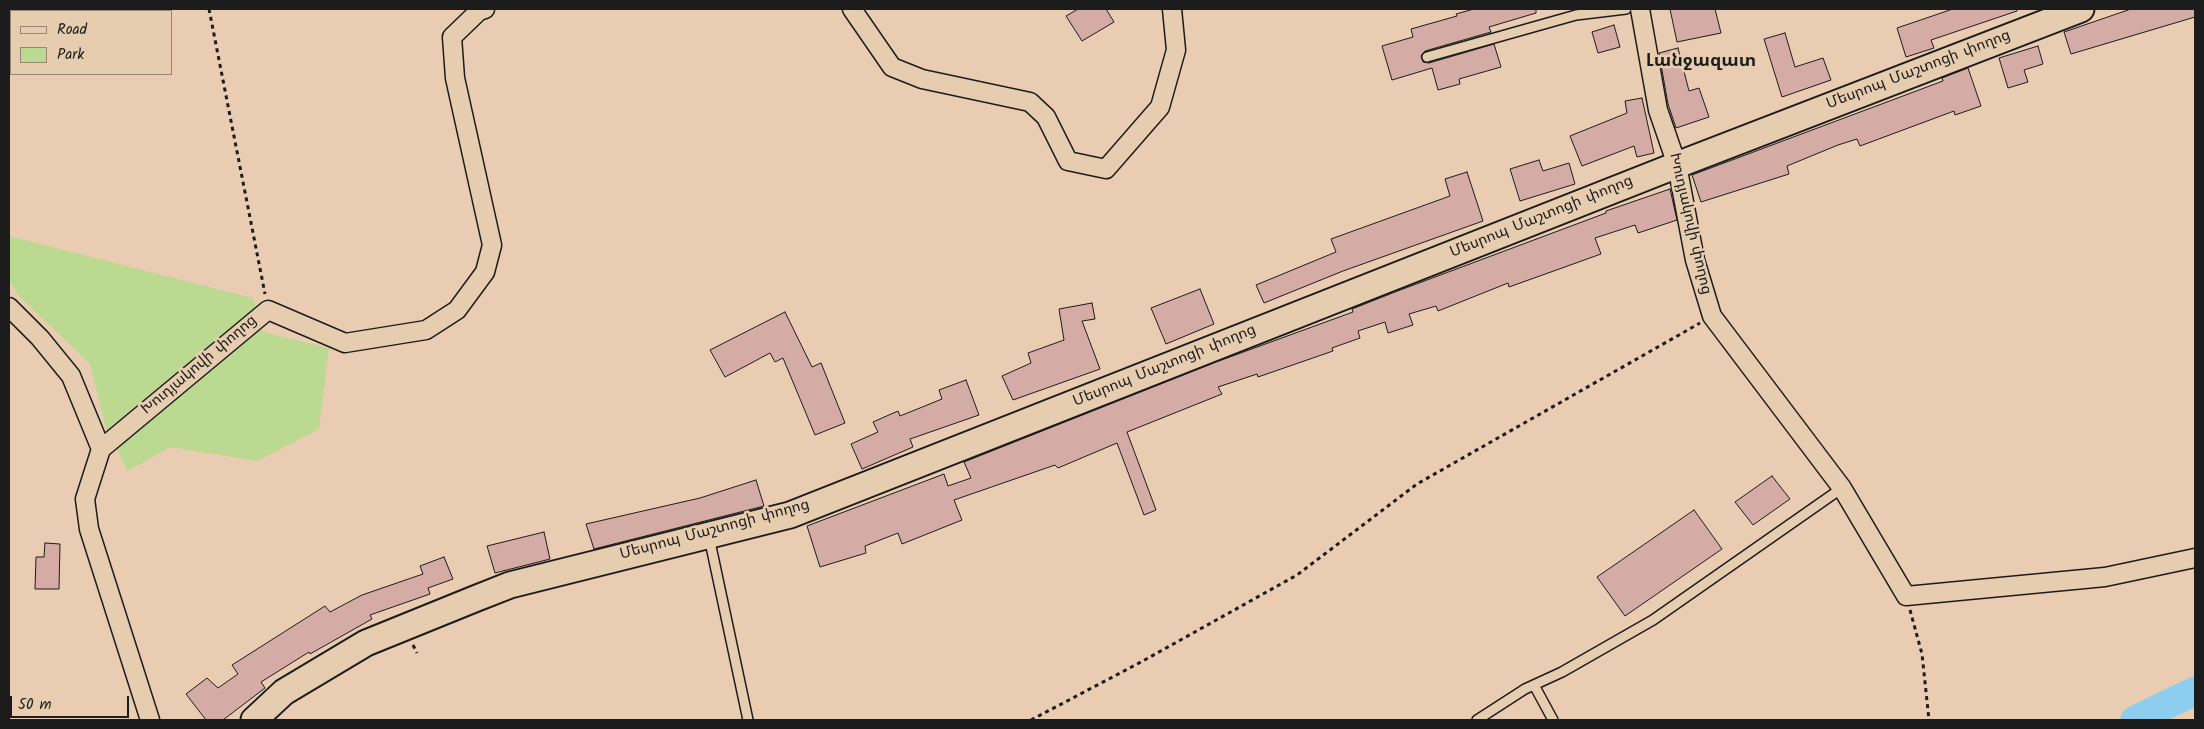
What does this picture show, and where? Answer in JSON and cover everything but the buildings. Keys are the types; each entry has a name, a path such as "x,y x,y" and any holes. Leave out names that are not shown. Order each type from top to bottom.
{"street":[{"name":"Խուդյակովի փողոց","path":"101,449 268,310 345,343 426,330 457,310 485,272 492,245 455,78 452,37 479,11 485,9"},
{"path":"852,9 892,67 922,79 1030,102 1046,117 1068,161 1106,168 1160,107 1176,50 1172,9"},
{"name":"Խուդյակովի փողոց","path":"1640,9 1658,110 1677,165 1695,260 1712,316 1842,488 1906,596"},
{"name":"Մեսրոպ Մաշտոցի փողոց","path":"254,720 284,692 366,643 510,585 790,515 1677,165 2081,9"},
{"path":"9,307 40,338 71,376 101,449 85,499 89,529 150,720"},
{"path":"1906,596 2105,577 2195,558"}],"lane":[{"path":"1427,57 1576,15 1626,9"},
{"path":"1477,720 1534,685 1562,672 1653,620 1842,488"},
{"path":"709,535 748,720"},
{"path":"1534,685 1553,720"}],"path":[{"path":"209,9 268,310"},
{"path":"1031,720 1141,662 1297,575 1417,484 1712,316"},
{"path":"1906,596 1922,654 1929,720"}],"green space":[{"path":"9,236 253,298 263,332 329,348 319,429 257,461 170,447 128,471 107,431 90,364 19,296 9,280"}],"waterway":[{"path":"2135,720 2195,691"}],"district":[{"name":"Լանջազատ","path":"1701,63"}]}
